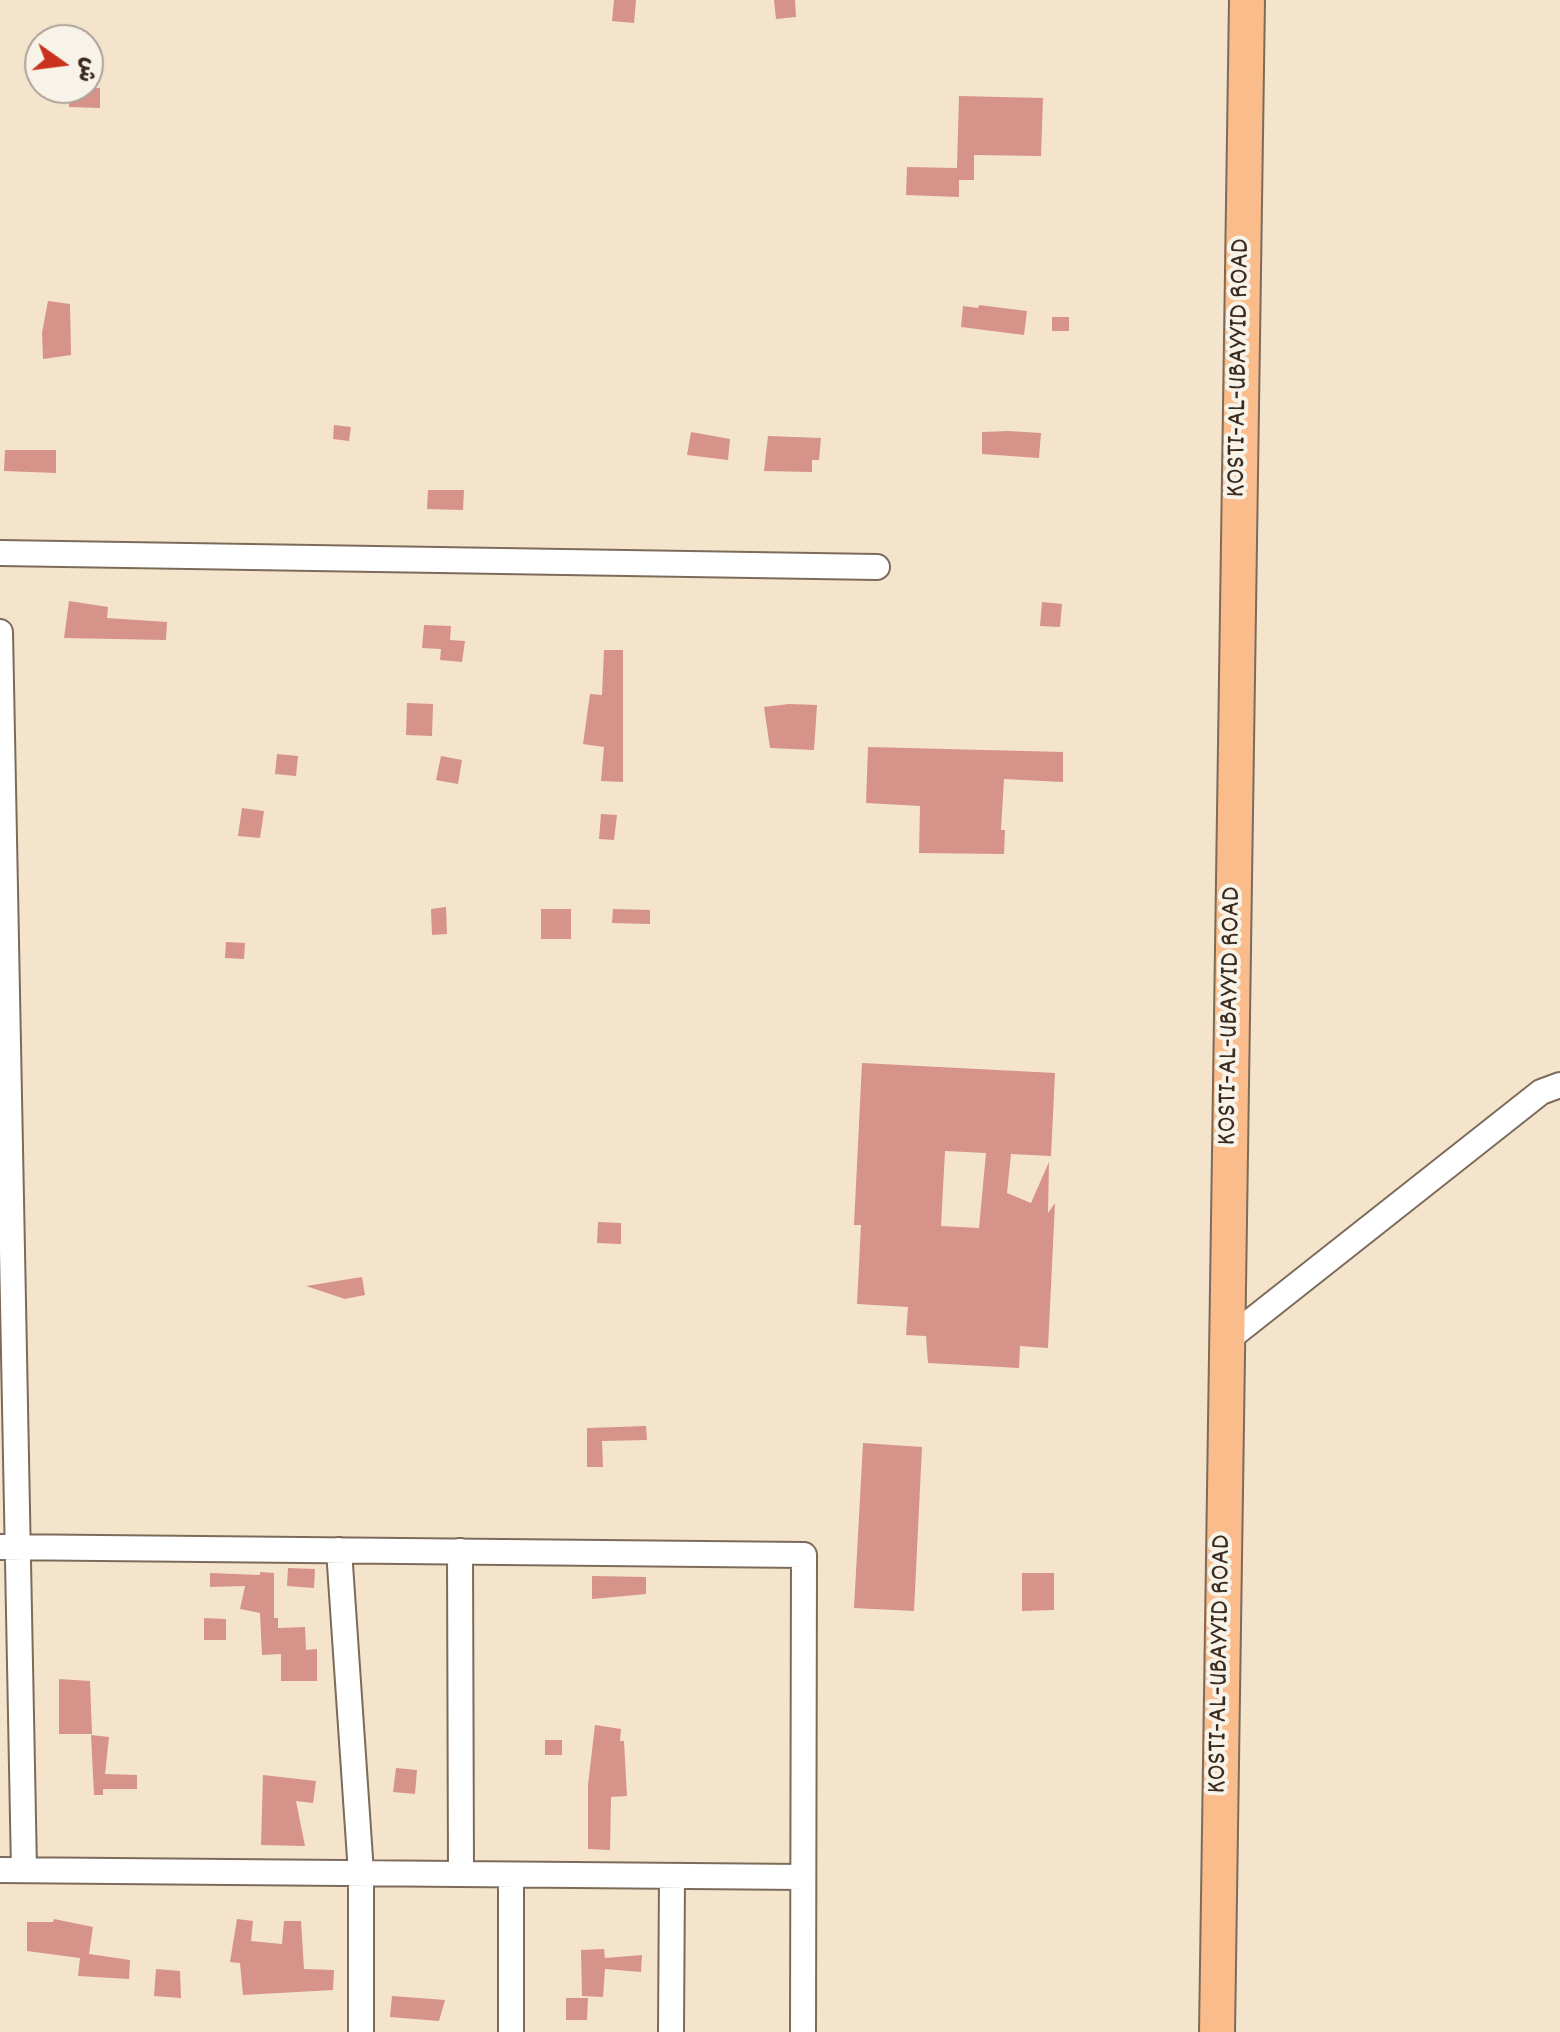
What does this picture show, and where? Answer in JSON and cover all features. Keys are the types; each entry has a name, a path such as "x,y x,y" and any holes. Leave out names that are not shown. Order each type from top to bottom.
{"highway":[{"name":"KOSTI-AL-UBAYYID ROAD","path":"1217,2032 1247,0"}],"street":[{"path":"0,553 877,567"},
{"path":"0,632 12,1870 803,1877"},
{"path":"1227,1340 1541,1092 1560,1085"},
{"path":"9,1547 804,1555 803,2032"},
{"path":"339,1550 361,1873 361,2032"},
{"path":"460,1551 461,1874"},
{"path":"511,1875 511,2032"},
{"path":"671,2032 672,1876"}],"building":[{"path":"614,0 636,0 634,23 612,21"},
{"path":"774,0 795,0 796,17 776,19"},
{"path":"959,96 1043,98 1041,156 974,155 974,180 959,180 959,197 906,195 907,167 957,168"},
{"path":"69,104 100,104 100,108 69,107"},
{"path":"48,301 70,304 71,355 43,359 42,333"},
{"path":"979,305 1027,311 1024,335 961,327 963,306 978,308"},
{"path":"1052,317 1069,317 1069,331 1052,331"},
{"path":"334,425 351,427 349,441 333,439"},
{"path":"691,432 730,439 728,460 687,455"},
{"path":"982,432 1041,433 1039,458 982,454"},
{"path":"768,436 821,438 819,460 812,460 812,472 764,471"},
{"path":"5,450 56,450 56,473 4,471"},
{"path":"428,490 464,490 463,510 427,509"},
{"path":"69,601 108,607 107,618 167,622 166,640 64,638"},
{"path":"1042,602 1062,604 1060,627 1040,626"},
{"path":"424,625 451,626 450,640 465,641 462,662 440,660 441,649 422,648"},
{"path":"604,650 623,650 623,782 601,781 604,747 583,744 590,694 602,695"},
{"path":"407,703 433,704 432,736 406,735"},
{"path":"817,705 814,750 770,748 764,707"},
{"path":"868,747 1063,752 1063,782 1004,779 1001,830 1005,830 1004,854 919,853 920,806 866,803"},
{"path":"277,754 298,756 296,776 275,774"},
{"path":"441,756 462,760 458,784 436,780"},
{"path":"242,808 264,811 260,838 238,836"},
{"path":"601,814 617,815 614,840 599,839"},
{"path":"446,907 447,934 432,935 431,909"},
{"path":"541,909 571,909 571,939 541,939"},
{"path":"613,909 650,910 650,924 612,923"},
{"path":"226,942 245,943 244,959 225,958"},
{"path":"862,1063 1055,1073 1051,1156 1011,1154 1007,1193 1031,1203 1049,1162 1048,1213 1055,1203 1048,1348 1020,1346 1019,1368 928,1363 926,1336 906,1335 908,1307 857,1304 861,1225 854,1225","holes":["945,1151 986,1153 979,1228 941,1226"]},
{"path":"598,1222 621,1223 621,1244 597,1243"},
{"path":"362,1277 365,1295 345,1299 306,1286"},
{"path":"646,1426 647,1440 602,1441 603,1467 587,1467 587,1428"},
{"path":"863,1443 922,1447 914,1611 854,1608"},
{"path":"288,1568 315,1569 314,1588 287,1586"},
{"path":"260,1572 274,1573 274,1618 278,1618 278,1628 305,1627 306,1650 317,1649 317,1681 281,1681 281,1654 262,1655 260,1613 240,1609 245,1586 210,1587 210,1573 260,1575"},
{"path":"1022,1573 1054,1573 1054,1610 1022,1611"},
{"path":"592,1576 646,1577 646,1594 592,1599"},
{"path":"204,1618 226,1619 226,1640 204,1640"},
{"path":"59,1679 90,1681 92,1734 59,1734"},
{"path":"595,1725 621,1729 620,1741 624,1741 627,1796 611,1797 610,1850 588,1849 588,1785"},
{"path":"91,1735 109,1737 105,1774 137,1775 137,1789 103,1789 103,1795 94,1795"},
{"path":"545,1740 562,1740 562,1755 545,1755"},
{"path":"396,1768 417,1770 415,1794 393,1792"},
{"path":"263,1775 316,1781 313,1803 296,1801 305,1846 261,1845"},
{"path":"54,1919 93,1927 89,1954 130,1960 129,1979 78,1976 80,1958 27,1951 27,1922 53,1922"},
{"path":"237,1919 253,1921 251,1941 282,1944 284,1921 301,1921 304,1969 334,1970 333,1990 243,1995 240,1963 230,1962"},
{"path":"604,1949 605,1958 642,1955 641,1972 605,1969 603,1997 582,1996 581,1950"},
{"path":"156,1969 180,1971 181,1998 154,1996"},
{"path":"392,1996 445,2000 439,2021 390,2017"},
{"path":"566,1998 588,1998 587,2020 566,2020"}]}
